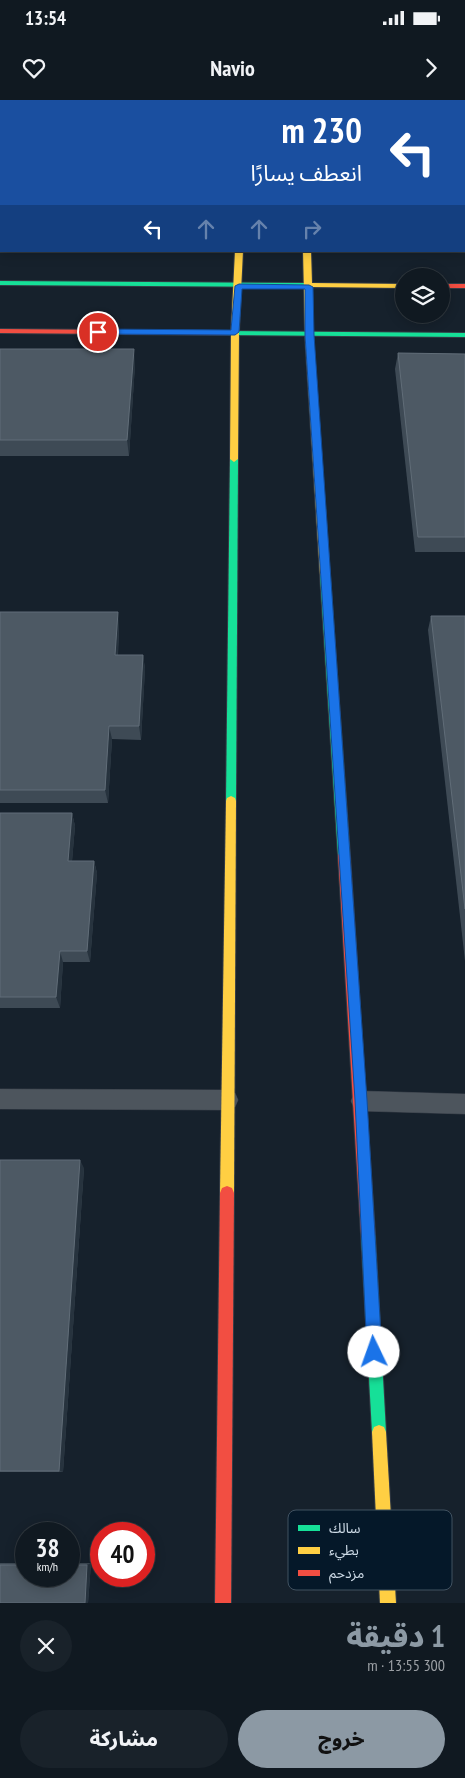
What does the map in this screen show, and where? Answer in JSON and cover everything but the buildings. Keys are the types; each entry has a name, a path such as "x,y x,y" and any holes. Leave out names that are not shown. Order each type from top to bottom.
{"street":[{"path":"223,1603 235,332 239,286 239,252"},
{"path":"307,252 310,335 361,1100 383,1510"},
{"path":"0,283 309,287 395,286"},
{"path":"450,286 465,286"},
{"path":"0,331 235,332 310,335 465,336"},
{"path":"387,1590 388,1603"}],"lane":[{"path":"0,1099 228,1100"},
{"path":"361,1100 465,1104"}],"traffic: fast":[{"path":"0,283 307,285"},
{"path":"225,333 465,335"},
{"path":"231,801 234,459"},
{"path":"325,575 344,855"},
{"path":"368,1234 379,1432"}],"traffic: slow":[{"path":"234,459 235,332 239,252"},
{"path":"307,252 309,335 325,575"},
{"path":"307,285 395,286"},
{"path":"227,1193 231,801"},
{"path":"379,1432 383,1510"},
{"path":"387,1590 388,1603"}],"traffic: jam":[{"path":"450,286 465,286"},
{"path":"0,331 225,333"},
{"path":"344,855 368,1234"},
{"path":"223,1603 227,1193"}],"route":[{"path":"98,332 235,332 239,286 309,287 310,335 361,1100 374,1352"}]}
